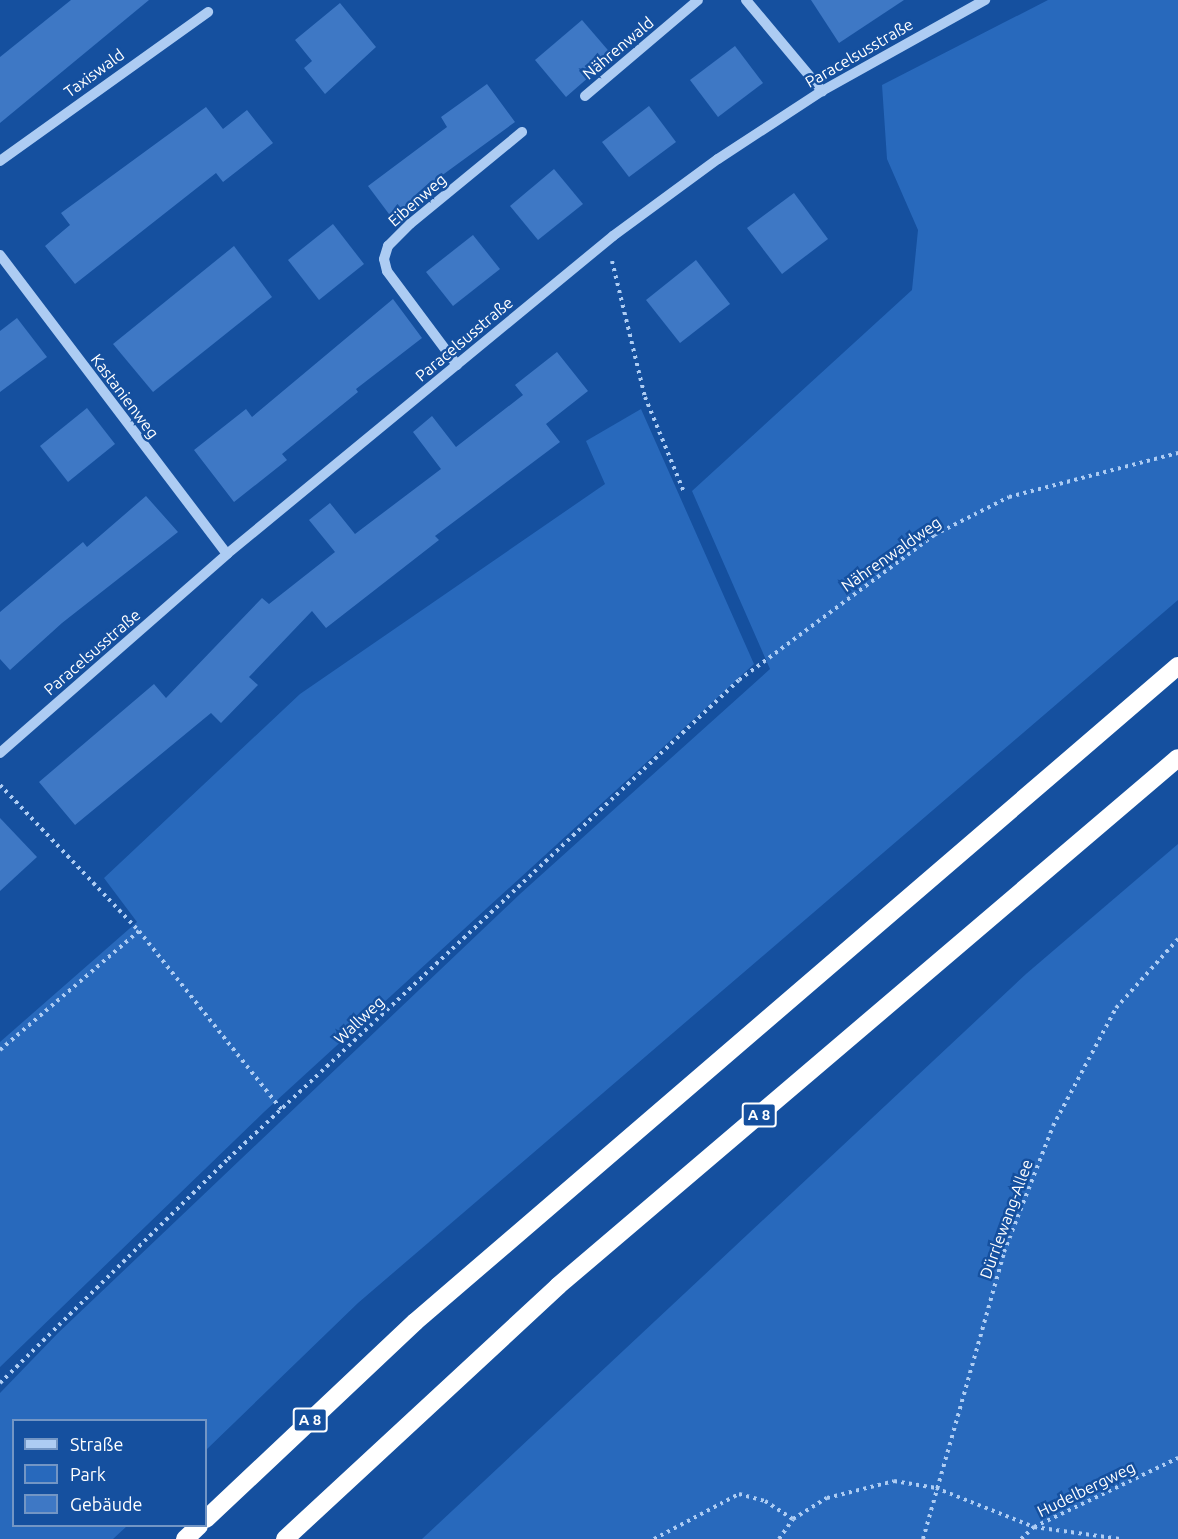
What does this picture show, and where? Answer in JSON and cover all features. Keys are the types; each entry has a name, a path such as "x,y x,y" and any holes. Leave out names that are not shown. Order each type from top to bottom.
{"highway":[{"name":"A 8","path":"207,1518 415,1322 1178,666"},
{"name":"A 8","path":"285,1539 558,1286 1178,758"},
{"path":"185,1539 198,1527"}],"street":[{"name":"Nährenwald","path":"585,96 698,0"},
{"path":"746,0 822,91"},
{"name":"Paracelsusstraße","path":"0,753 227,554 604,243 718,159 822,91 985,0"},
{"name":"Taxiswald","path":"0,161 208,12"},
{"name":"Eibenweg","path":"457,365 387,271 384,259 388,246 410,224 522,132"},
{"name":"Kastanienweg","path":"2,261 227,554"}],"path":[{"path":"604,243 614,265 645,397 684,492"},
{"name":"Nährenwaldweg","path":"739,680 934,535 1009,497 1178,453"},
{"name":"Wallweg","path":"0,1383 280,1109 739,680"},
{"path":"0,785 139,931 280,1109"},
{"path":"0,1050 139,931"},
{"name":"Dürrlewang-Allee","path":"923,1539 1004,1252 1053,1126 1116,1008 1178,939"},
{"name":"Hudelbergweg","path":"793,1519 828,1498 860,1487 894,1481 936,1488 1034,1527 1178,1458"},
{"path":"654,1539 739,1494 765,1501 793,1519 779,1539"},
{"path":"1021,1539 1034,1527 1120,1539"}],"green space":[{"path":"1048,0 1178,0 1178,600 358,1303 207,1449 207,1419 12,1419 12,1527 126,1527 113,1539 0,1539 0,1393 58,1333 520,894 770,669 692,491 912,290 918,230 887,159 882,85"},
{"path":"641,409 754,664 264,1112 0,1367 0,1042 137,922 104,878 300,694 605,484 586,441"},
{"path":"1178,844 1178,1539 422,1539 1026,974"}],"building":[{"path":"71,0 149,0 0,123 0,57"},
{"path":"811,0 904,0 839,43"},
{"path":"340,3 376,47 325,94 304,68 312,61 295,40"},
{"path":"582,20 613,56 566,97 535,60"},
{"path":"735,46 763,83 718,117 690,80"},
{"path":"487,84 515,122 437,179 443,186 395,222 368,186 447,127 441,117"},
{"path":"649,106 676,142 629,177 602,142"},
{"path":"206,107 223,129 247,110 273,143 223,182 216,173 75,284 45,246 70,225 61,213"},
{"path":"554,169 583,204 538,240 510,206"},
{"path":"794,193 828,239 782,274 747,228"},
{"path":"333,224 364,264 319,300 288,260"},
{"path":"473,235 500,269 453,306 426,272"},
{"path":"234,246 272,297 153,392 113,344"},
{"path":"696,260 730,304 680,343 646,300"},
{"path":"393,299 422,338 356,389 358,392 282,454 287,460 234,502 194,450 246,409 252,417"},
{"path":"17,318 47,357 0,392 0,331"},
{"path":"557,352 588,391 546,424 560,442 435,536 439,540 326,628 312,611 249,677 258,685 221,723 211,713 75,825 39,782 154,684 166,698 262,598 269,604 335,552 309,520 330,503 355,534 441,469 413,432 432,416 456,447 523,395 515,385"},
{"path":"87,408 115,444 68,482 40,446"},
{"path":"146,496 178,532 62,623 10,670 0,659 0,612 83,542 87,547"},
{"path":"0,818 37,857 0,891"}]}
